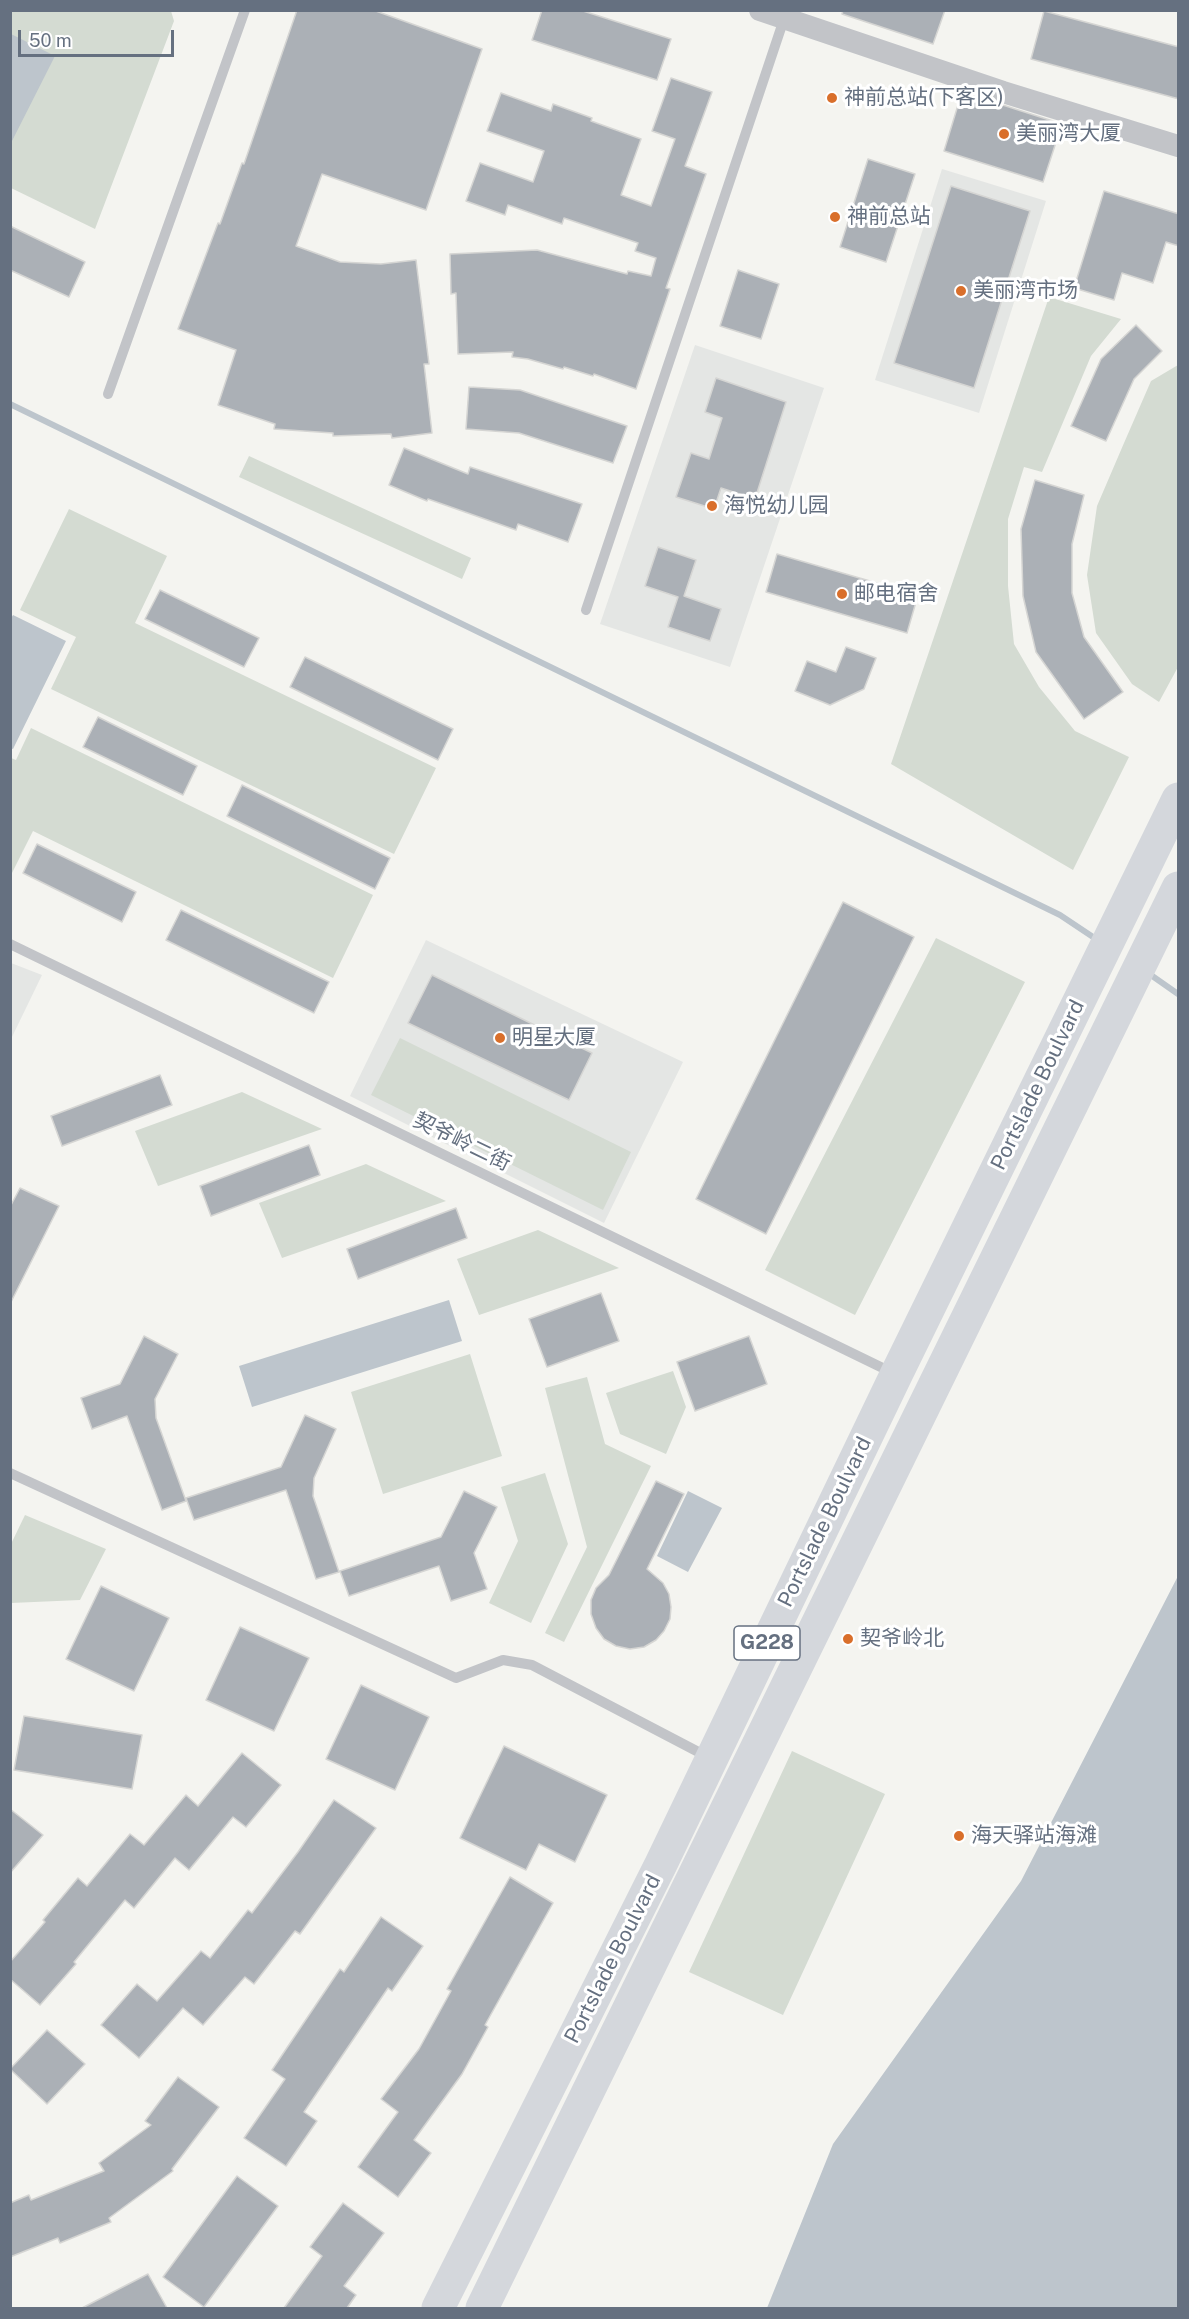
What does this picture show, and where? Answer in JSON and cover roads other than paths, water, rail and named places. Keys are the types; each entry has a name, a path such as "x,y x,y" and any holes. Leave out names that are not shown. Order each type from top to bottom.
{"highway":[{"name":"Portslade Boulvard","path":"438,2308 711,1759 896,1375 1179,799"},
{"name":"Portslade Boulvard","path":"482,2308 1179,888"}],"street":[{"path":"760,10 1003,92 1179,146"}],"lane":[{"path":"108,394 245,10"},
{"path":"586,610 784,19"},
{"name":"契爷岭二街","path":"10,944 896,1375"},
{"path":"10,1473 456,1678 503,1660 532,1665 711,1759"}],"waterway":[{"path":"10,404 1060,915 1099,941"},
{"path":"1148,973 1178,994"}],"place":[{"name":"神前总站(下客区)","path":"832,98"},
{"name":"美丽湾大厦","path":"1004,134"},
{"name":"神前总站","path":"835,217"},
{"name":"美丽湾市场","path":"961,291"},
{"name":"海悦幼儿园","path":"712,506"},
{"name":"邮电宿舍","path":"842,594"},
{"name":"明星大厦","path":"500,1038"},
{"name":"契爷岭北","path":"848,1639"},
{"name":"海天驿站海滩","path":"959,1836"}]}
